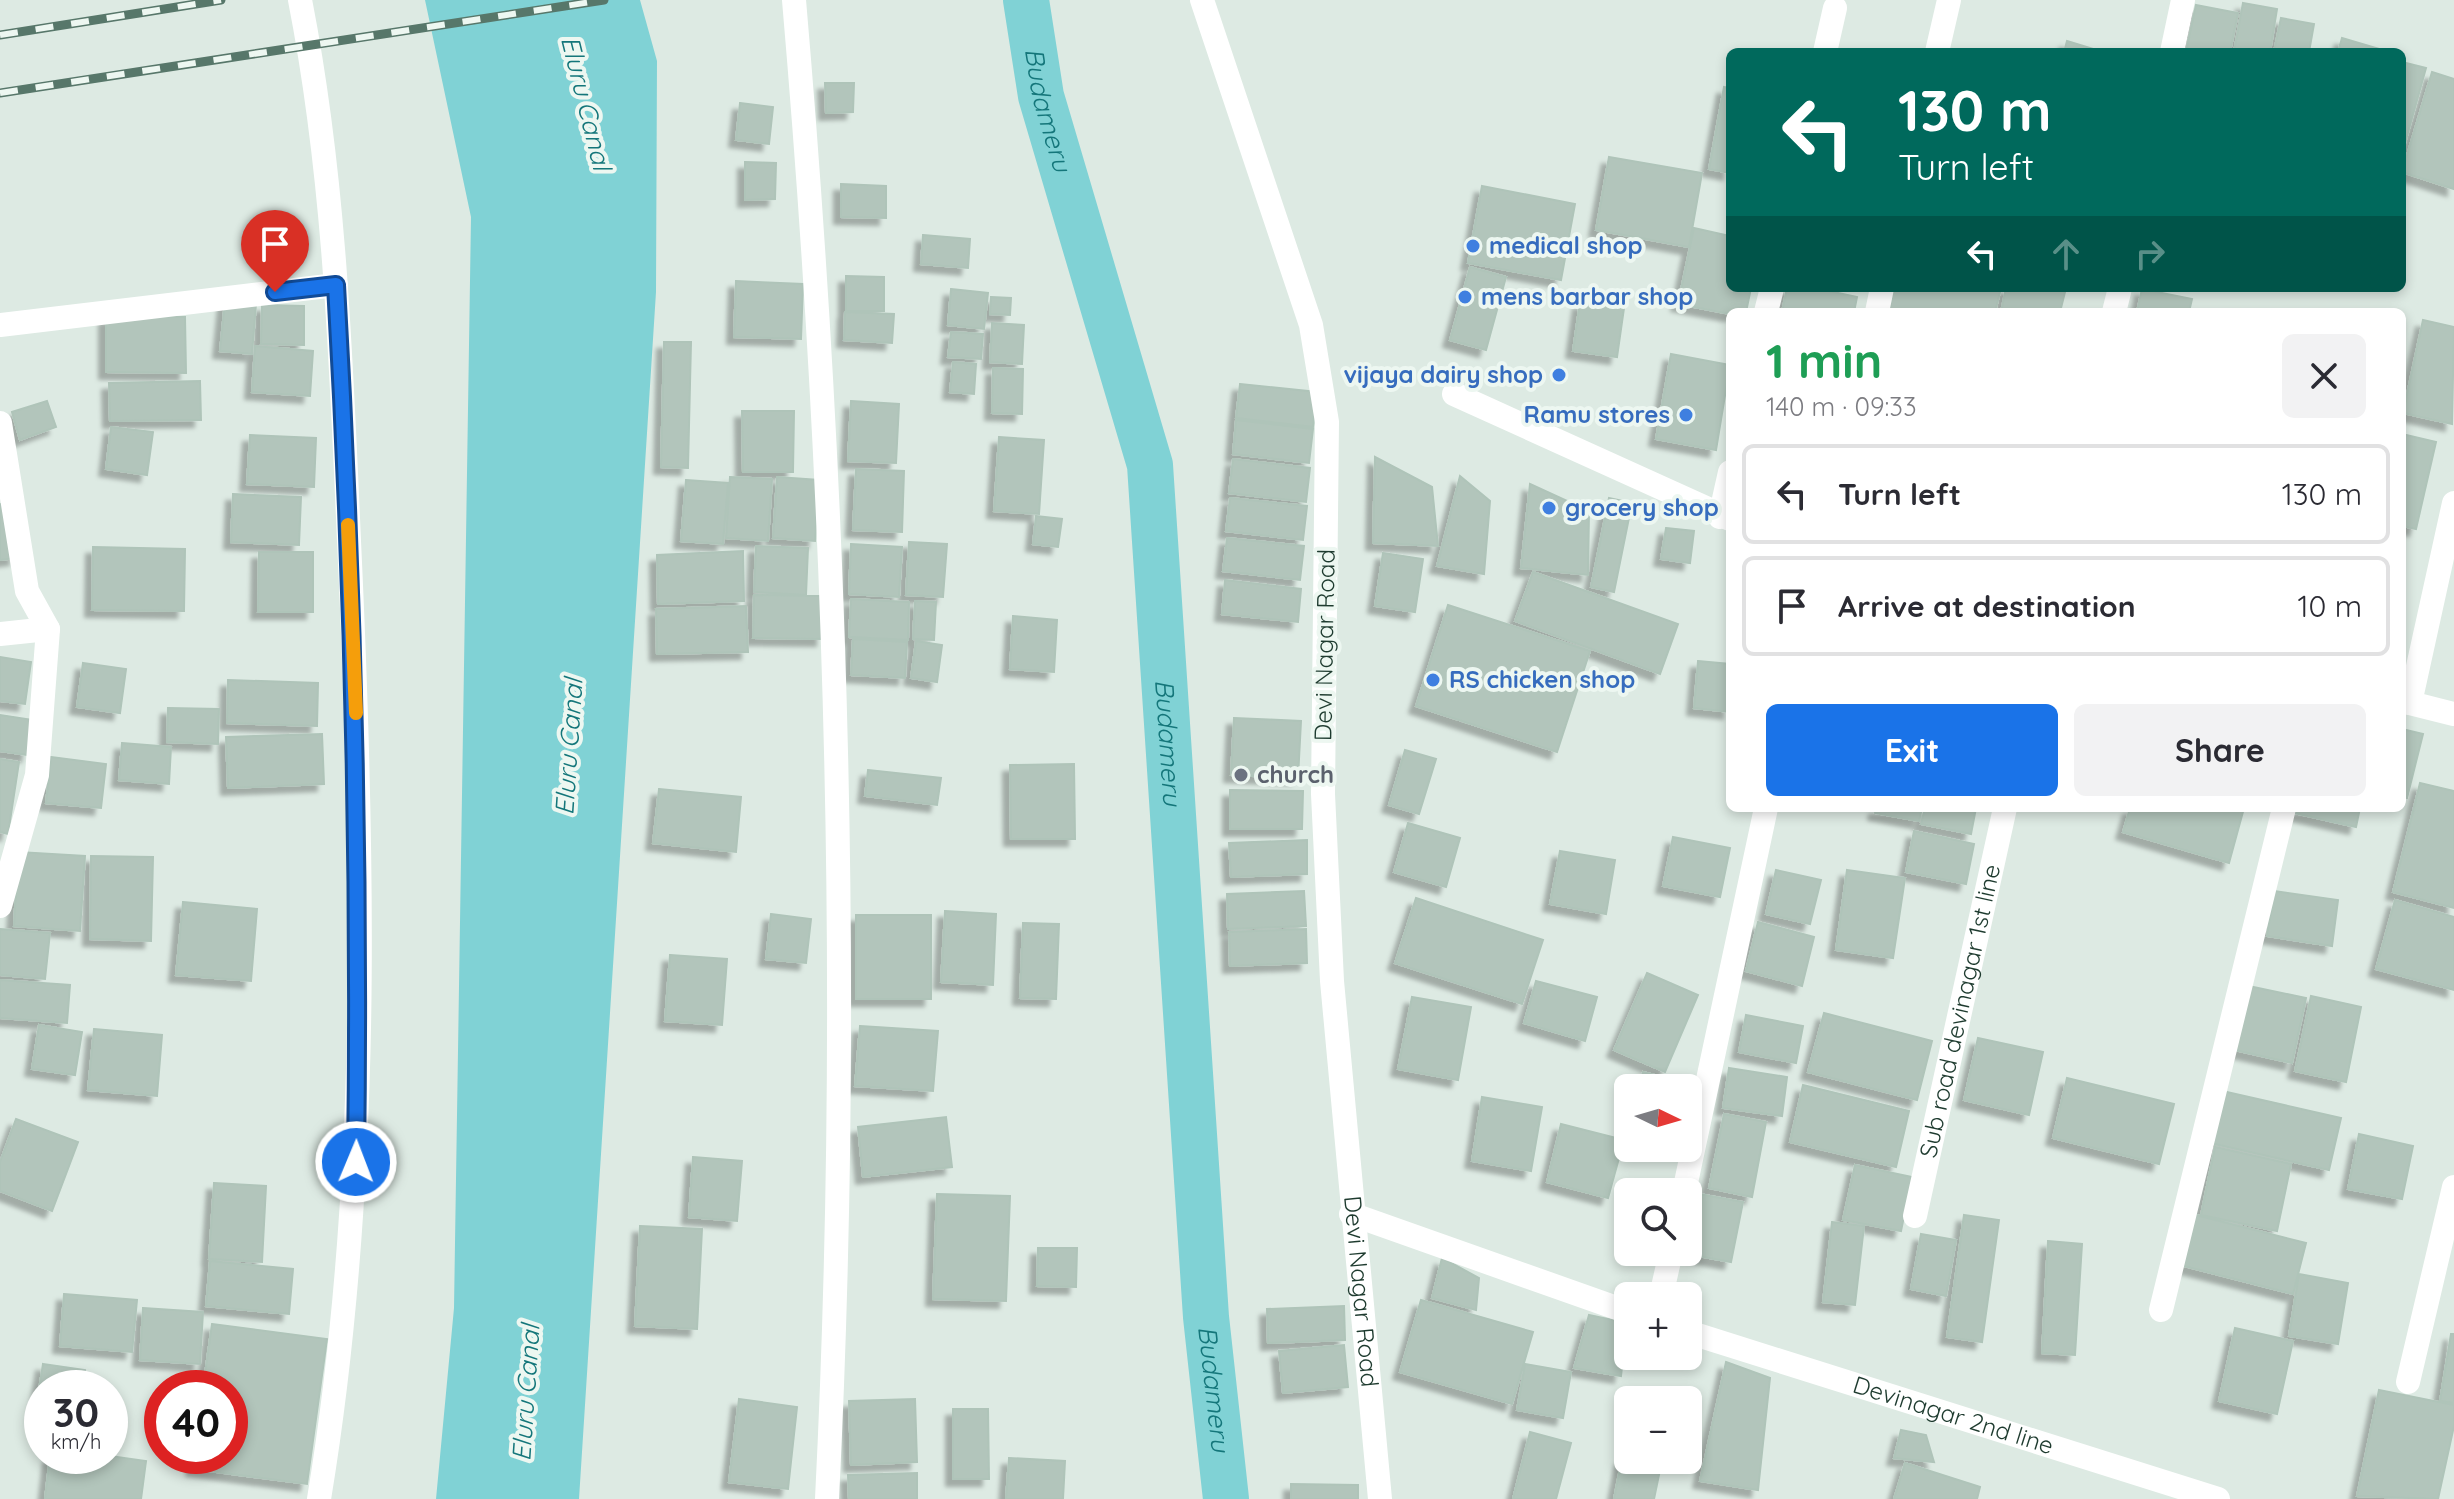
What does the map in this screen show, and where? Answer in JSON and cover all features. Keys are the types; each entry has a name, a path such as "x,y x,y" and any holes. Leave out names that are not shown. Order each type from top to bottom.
{"street":[{"path":"300,0 324,148 336,285 355,663 358,950 356,1162 333,1416 319,1499"},
{"path":"794,0 811,191 831,526 837,846 837,1291 827,1499"},
{"name":"Devi Nagar Road","path":"1202,0 1311,325 1327,422 1323,794 1332,981 1351,1214 1380,1499"},
{"path":"1938,48 1949,0"},
{"path":"2173,48 2183,0"},
{"path":"1826,48 1835,8"},
{"path":"0,325 336,285"},
{"path":"1454,394 1725,518"},
{"path":"0,423 27,591 48,629 37,775 9,850 0,906"},
{"path":"2454,503 2406,702 2454,714"},
{"path":"0,634 48,629"},
{"path":"1687,1178 1765,812"},
{"name":"Sub road devinagar 1st line","path":"1915,1216 2004,812"},
{"path":"2161,1310 2283,812"},
{"path":"2408,1382 2454,1187"},
{"path":"1351,1214 1614,1307"},
{"name":"Devinagar 2nd line","path":"1702,1336 2218,1499"}],"water":[{"name":"Eluru Canal","path":"425,0 640,0 657,61 656,292 579,1499 436,1499 454,1308 471,217"}],"building":[{"path":"2243,3 2277,9 2271,48 2235,48"},
{"path":"2196,5 2238,13 2231,48 2187,48"},
{"path":"2281,18 2314,24 2310,48 2275,48"},
{"path":"2342,38 2376,48 2339,48"},
{"path":"2067,41 2090,48 2065,48"},
{"path":"2406,63 2426,68 2406,140"},
{"path":"2432,72 2454,79 2454,189 2406,173 2406,159"},
{"path":"825,83 854,83 853,112 826,113"},
{"path":"1724,87 1726,87 1726,172 1709,169"},
{"path":"740,103 773,107 769,144 736,140"},
{"path":"1609,157 1702,173 1689,247 1596,230"},
{"path":"745,162 776,163 775,199 745,200"},
{"path":"841,184 886,186 886,218 841,217"},
{"path":"1482,186 1575,204 1561,280 1468,263"},
{"path":"1694,228 1726,235 1726,292 1750,292 1747,308 1726,308 1726,313 1678,304"},
{"path":"923,235 970,239 968,268 921,264"},
{"path":"1470,267 1506,277 1486,350 1450,340"},
{"path":"846,276 884,277 884,311 846,311"},
{"path":"736,281 803,284 801,339 734,337"},
{"path":"951,289 988,293 984,329 948,325"},
{"path":"1786,292 1834,292 1857,297 1855,308 1783,308"},
{"path":"1893,292 2000,292 1996,308 1890,308"},
{"path":"2005,292 2065,292 2061,308 2002,308"},
{"path":"2141,292 2192,299 2190,308 2138,308"},
{"path":"991,297 1011,298 1010,315 990,314"},
{"path":"225,301 256,304 252,354 220,351"},
{"path":"1580,302 1624,308 1617,357 1573,351"},
{"path":"262,305 304,306 304,345 261,344"},
{"path":"845,312 894,314 892,343 844,340"},
{"path":"106,317 185,317 186,373 106,372"},
{"path":"2423,320 2454,327 2452,424 2406,414 2406,399"},
{"path":"992,323 1024,325 1022,364 990,362"},
{"path":"951,332 983,334 981,359 948,357"},
{"path":"664,342 691,342 688,468 661,467"},
{"path":"255,346 313,351 310,396 252,392"},
{"path":"1671,354 1726,364 1726,389 1716,450 1656,439"},
{"path":"953,362 976,364 974,394 950,392"},
{"path":"993,368 1023,369 1022,414 992,413"},
{"path":"200,381 201,420 110,421 109,383"},
{"path":"1240,384 1317,392 1313,427 1236,418"},
{"path":"47,401 56,427 20,440 12,412"},
{"path":"851,401 899,404 896,463 848,461"},
{"path":"742,411 794,411 793,472 743,472"},
{"path":"1236,420 1313,429 1309,463 1233,454"},
{"path":"111,427 153,432 147,475 106,469"},
{"path":"250,435 316,438 314,487 247,484"},
{"path":"2406,435 2436,442 2416,529 2406,527"},
{"path":"999,437 1044,440 1039,514 994,511"},
{"path":"1375,457 1432,487 1438,546 1373,543"},
{"path":"1233,459 1310,468 1306,502 1229,493"},
{"path":"856,469 904,471 902,532 853,530"},
{"path":"1460,476 1490,501 1484,574 1437,566"},
{"path":"730,477 772,479 768,541 726,538"},
{"path":"777,477 819,480 815,541 773,538"},
{"path":"686,480 728,483 723,544 681,541"},
{"path":"1530,484 1589,511 1588,575 1521,568"},
{"path":"233,494 301,497 299,545 231,542"},
{"path":"1230,498 1307,506 1303,540 1226,531"},
{"path":"1609,498 1632,503 1614,592 1591,587"},
{"path":"10,503 16,558 0,560 0,504"},
{"path":"1036,516 1062,519 1058,547 1033,544"},
{"path":"1666,528 1694,531 1690,563 1661,559"},
{"path":"1227,538 1304,546 1300,580 1223,571"},
{"path":"909,542 947,544 943,597 906,595"},
{"path":"851,544 902,547 899,597 849,594"},
{"path":"756,546 808,548 806,595 754,592"},
{"path":"93,547 185,549 184,611 92,610"},
{"path":"743,551 744,601 658,604 657,555"},
{"path":"259,552 313,552 313,612 258,612"},
{"path":"1383,553 1423,559 1415,612 1375,606"},
{"path":"1533,572 1678,624 1660,674 1515,621"},
{"path":"1225,580 1301,589 1298,622 1222,614"},
{"path":"754,595 823,596 823,639 753,638"},
{"path":"851,599 909,602 908,640 849,637"},
{"path":"915,601 936,602 934,640 913,639"},
{"path":"1448,605 1590,651 1557,752 1416,706"},
{"path":"746,606 748,652 657,654 656,609"},
{"path":"1013,616 1057,620 1054,672 1010,669"},
{"path":"853,639 907,642 905,678 851,675"},
{"path":"916,641 942,645 937,682 911,678"},
{"path":"0,657 31,662 25,704 0,701"},
{"path":"1698,661 1726,664 1726,712 1694,708"},
{"path":"83,663 126,669 120,713 77,707"},
{"path":"228,680 318,683 317,726 227,723"},
{"path":"168,708 219,709 218,744 167,742"},
{"path":"0,715 33,720 28,755 0,751"},
{"path":"1234,718 1301,721 1298,778 1231,775"},
{"path":"2406,730 2423,734 2406,798"},
{"path":"322,734 324,784 228,788 226,737"},
{"path":"122,743 171,747 169,784 119,780"},
{"path":"1405,750 1436,759 1419,814 1389,805"},
{"path":"51,757 106,764 101,808 46,803"},
{"path":"0,759 19,762 8,834 0,832"},
{"path":"1074,764 1075,839 1011,839 1010,765"},
{"path":"868,770 941,778 937,805 865,796"},
{"path":"2420,783 2454,791 2454,908 2393,892"},
{"path":"659,789 741,797 736,852 653,843"},
{"path":"1230,790 1303,791 1302,829 1230,829"},
{"path":"1875,812 1921,812 1919,821"},
{"path":"1924,812 1975,812 1971,834 1921,824"},
{"path":"2129,812 2243,812 2229,863 2123,832"},
{"path":"2294,812 2359,812 2356,827"},
{"path":"1408,823 1460,838 1446,887 1394,872"},
{"path":"1914,831 1974,844 1966,884 1906,872"},
{"path":"1673,837 1730,848 1720,897 1663,886"},
{"path":"1307,840 1307,874 1231,877 1229,843"},
{"path":"1560,851 1615,860 1606,914 1550,904"},
{"path":"18,852 85,856 80,931 14,926"},
{"path":"91,856 153,857 151,941 90,939"},
{"path":"1776,870 1821,880 1810,924 1766,914"},
{"path":"1847,870 1905,878 1893,958 1836,950"},
{"path":"1304,891 1306,926 1228,929 1227,894"},
{"path":"2274,891 2338,900 2332,946 2267,936"},
{"path":"1416,898 1543,940 1522,1004 1395,963"},
{"path":"2395,900 2454,917 2454,990 2376,969"},
{"path":"183,902 257,909 251,981 176,975"},
{"path":"945,911 996,914 993,985 941,982"},
{"path":"771,914 811,919 806,963 766,959"},
{"path":"856,915 931,915 931,999 856,999"},
{"path":"1758,922 1814,937 1802,986 1746,971"},
{"path":"1023,923 1059,924 1056,999 1020,998"},
{"path":"0,929 50,933 45,979 0,975"},
{"path":"1306,929 1307,963 1230,966 1229,932"},
{"path":"670,955 727,959 722,1025 665,1021"},
{"path":"1647,973 1698,995 1665,1072 1614,1050"},
{"path":"0,980 70,985 67,1023 0,1018"},
{"path":"1536,981 1597,997 1585,1041 1524,1023"},
{"path":"2244,985 2306,998 2292,1063 2230,1049"},
{"path":"2311,996 2361,1007 2346,1082 2295,1071"},
{"path":"1412,997 1471,1007 1458,1080 1398,1069"},
{"path":"1824,1013 1932,1041 1917,1100 1808,1072"},
{"path":"1746,1015 1803,1026 1796,1063 1739,1052"},
{"path":"39,1025 82,1032 75,1075 32,1069"},
{"path":"860,1026 938,1031 933,1091 855,1086"},
{"path":"94,1029 162,1035 157,1096 88,1090"},
{"path":"1978,1038 2043,1052 2029,1115 1964,1100"},
{"path":"1729,1068 1787,1077 1782,1116 1723,1108"},
{"path":"2067,1078 2174,1104 2159,1164 2053,1138"},
{"path":"1803,1085 1909,1111 1896,1167 1790,1142"},
{"path":"2218,1090 2341,1118 2329,1170 2206,1142"},
{"path":"1482,1097 1542,1107 1531,1171 1472,1161"},
{"path":"1724,1114 1766,1122 1752,1197 1709,1188"},
{"path":"946,1117 952,1167 863,1177 858,1127"},
{"path":"16,1119 78,1142 52,1211 0,1191 0,1162"},
{"path":"1561,1124 1614,1137 1614,1162 1618,1162 1608,1198 1547,1182"},
{"path":"2359,1134 2413,1146 2402,1199 2348,1189"},
{"path":"2215,1147 2291,1164 2277,1231 2201,1215"},
{"path":"693,1157 742,1161 737,1221 689,1217"},
{"path":"1855,1165 1912,1177 1901,1231 1843,1220"},
{"path":"214,1183 266,1186 262,1262 209,1259"},
{"path":"937,1194 1010,1196 1006,1301 933,1299"},
{"path":"1702,1194 1743,1202 1731,1262 1702,1257"},
{"path":"2192,1214 2306,1243 2293,1294 2180,1265"},
{"path":"1964,1215 1999,1220 1982,1342 1947,1337"},
{"path":"1832,1222 1864,1226 1855,1305 1823,1302"},
{"path":"640,1226 702,1229 697,1329 635,1326"},
{"path":"1921,1234 1956,1240 1946,1296 1911,1289"},
{"path":"2048,1241 2082,1244 2075,1355 2042,1353"},
{"path":"1038,1248 1077,1248 1076,1287 1037,1286"},
{"path":"1442,1258 1479,1278 1476,1310 1432,1298"},
{"path":"210,1261 293,1269 289,1314 206,1306"},
{"path":"2299,1274 2348,1283 2338,1344 2289,1336"},
{"path":"64,1294 137,1300 132,1352 60,1346"},
{"path":"1421,1300 1533,1332 1512,1404 1400,1372"},
{"path":"1344,1306 1345,1340 1268,1343 1267,1309"},
{"path":"143,1308 203,1312 200,1364 140,1360"},
{"path":"1589,1315 1614,1320 1614,1370 1622,1370 1621,1376 1574,1368"},
{"path":"212,1324 327,1339 307,1484 231,1474 248,1474 248,1370 206,1370"},
{"path":"2235,1328 2293,1341 2277,1414 2219,1401"},
{"path":"2451,1334 2454,1334 2454,1403 2440,1401"},
{"path":"1344,1345 1348,1387 1283,1393 1279,1351"},
{"path":"1726,1362 1770,1378 1758,1490 1700,1481"},
{"path":"43,1364 85,1370 42,1370"},
{"path":"1525,1364 1571,1372 1563,1418 1517,1410"},
{"path":"2379,1390 2454,1405 2454,1426 2438,1499 2357,1496"},
{"path":"739,1399 797,1407 788,1489 729,1482"},
{"path":"915,1399 917,1462 851,1465 849,1401"},
{"path":"953,1409 988,1409 989,1479 953,1479"},
{"path":"1901,1430 1926,1435 1934,1462 1894,1458"},
{"path":"1530,1432 1571,1443 1556,1499 1513,1499"},
{"path":"128,1458 144,1461 141,1499 45,1499 48,1474 128,1474"},
{"path":"1009,1458 1065,1461 1063,1499 1006,1499"},
{"path":"1905,1463 1980,1487 1977,1499 1894,1499"},
{"path":"917,1473 917,1499 849,1499 848,1475"},
{"path":"1619,1474 1659,1474 1654,1499 1614,1499"},
{"path":"1291,1484 1358,1485 1358,1499 1291,1499"}],"waterway":[{"name":"Budameru","path":"1026,0 1041,96 1150,465 1206,1317 1226,1499"}],"railway":[{"path":"0,35 221,0"},
{"path":"0,93 604,0"}],"slow traffic":[{"path":"348,525 356,713"}],"place":[{"name":"medical shop","path":"1473,246"},
{"name":"mens barbar shop","path":"1465,297"},
{"name":"vijaya dairy shop","path":"1559,375"},
{"name":"Ramu stores","path":"1686,415"},
{"name":"grocery shop","path":"1549,508"},
{"name":"RS chicken shop","path":"1433,680"},
{"name":"church","path":"1241,775"}],"route":[{"path":"275,292 336,285 355,663 358,950 356,1162"}]}
